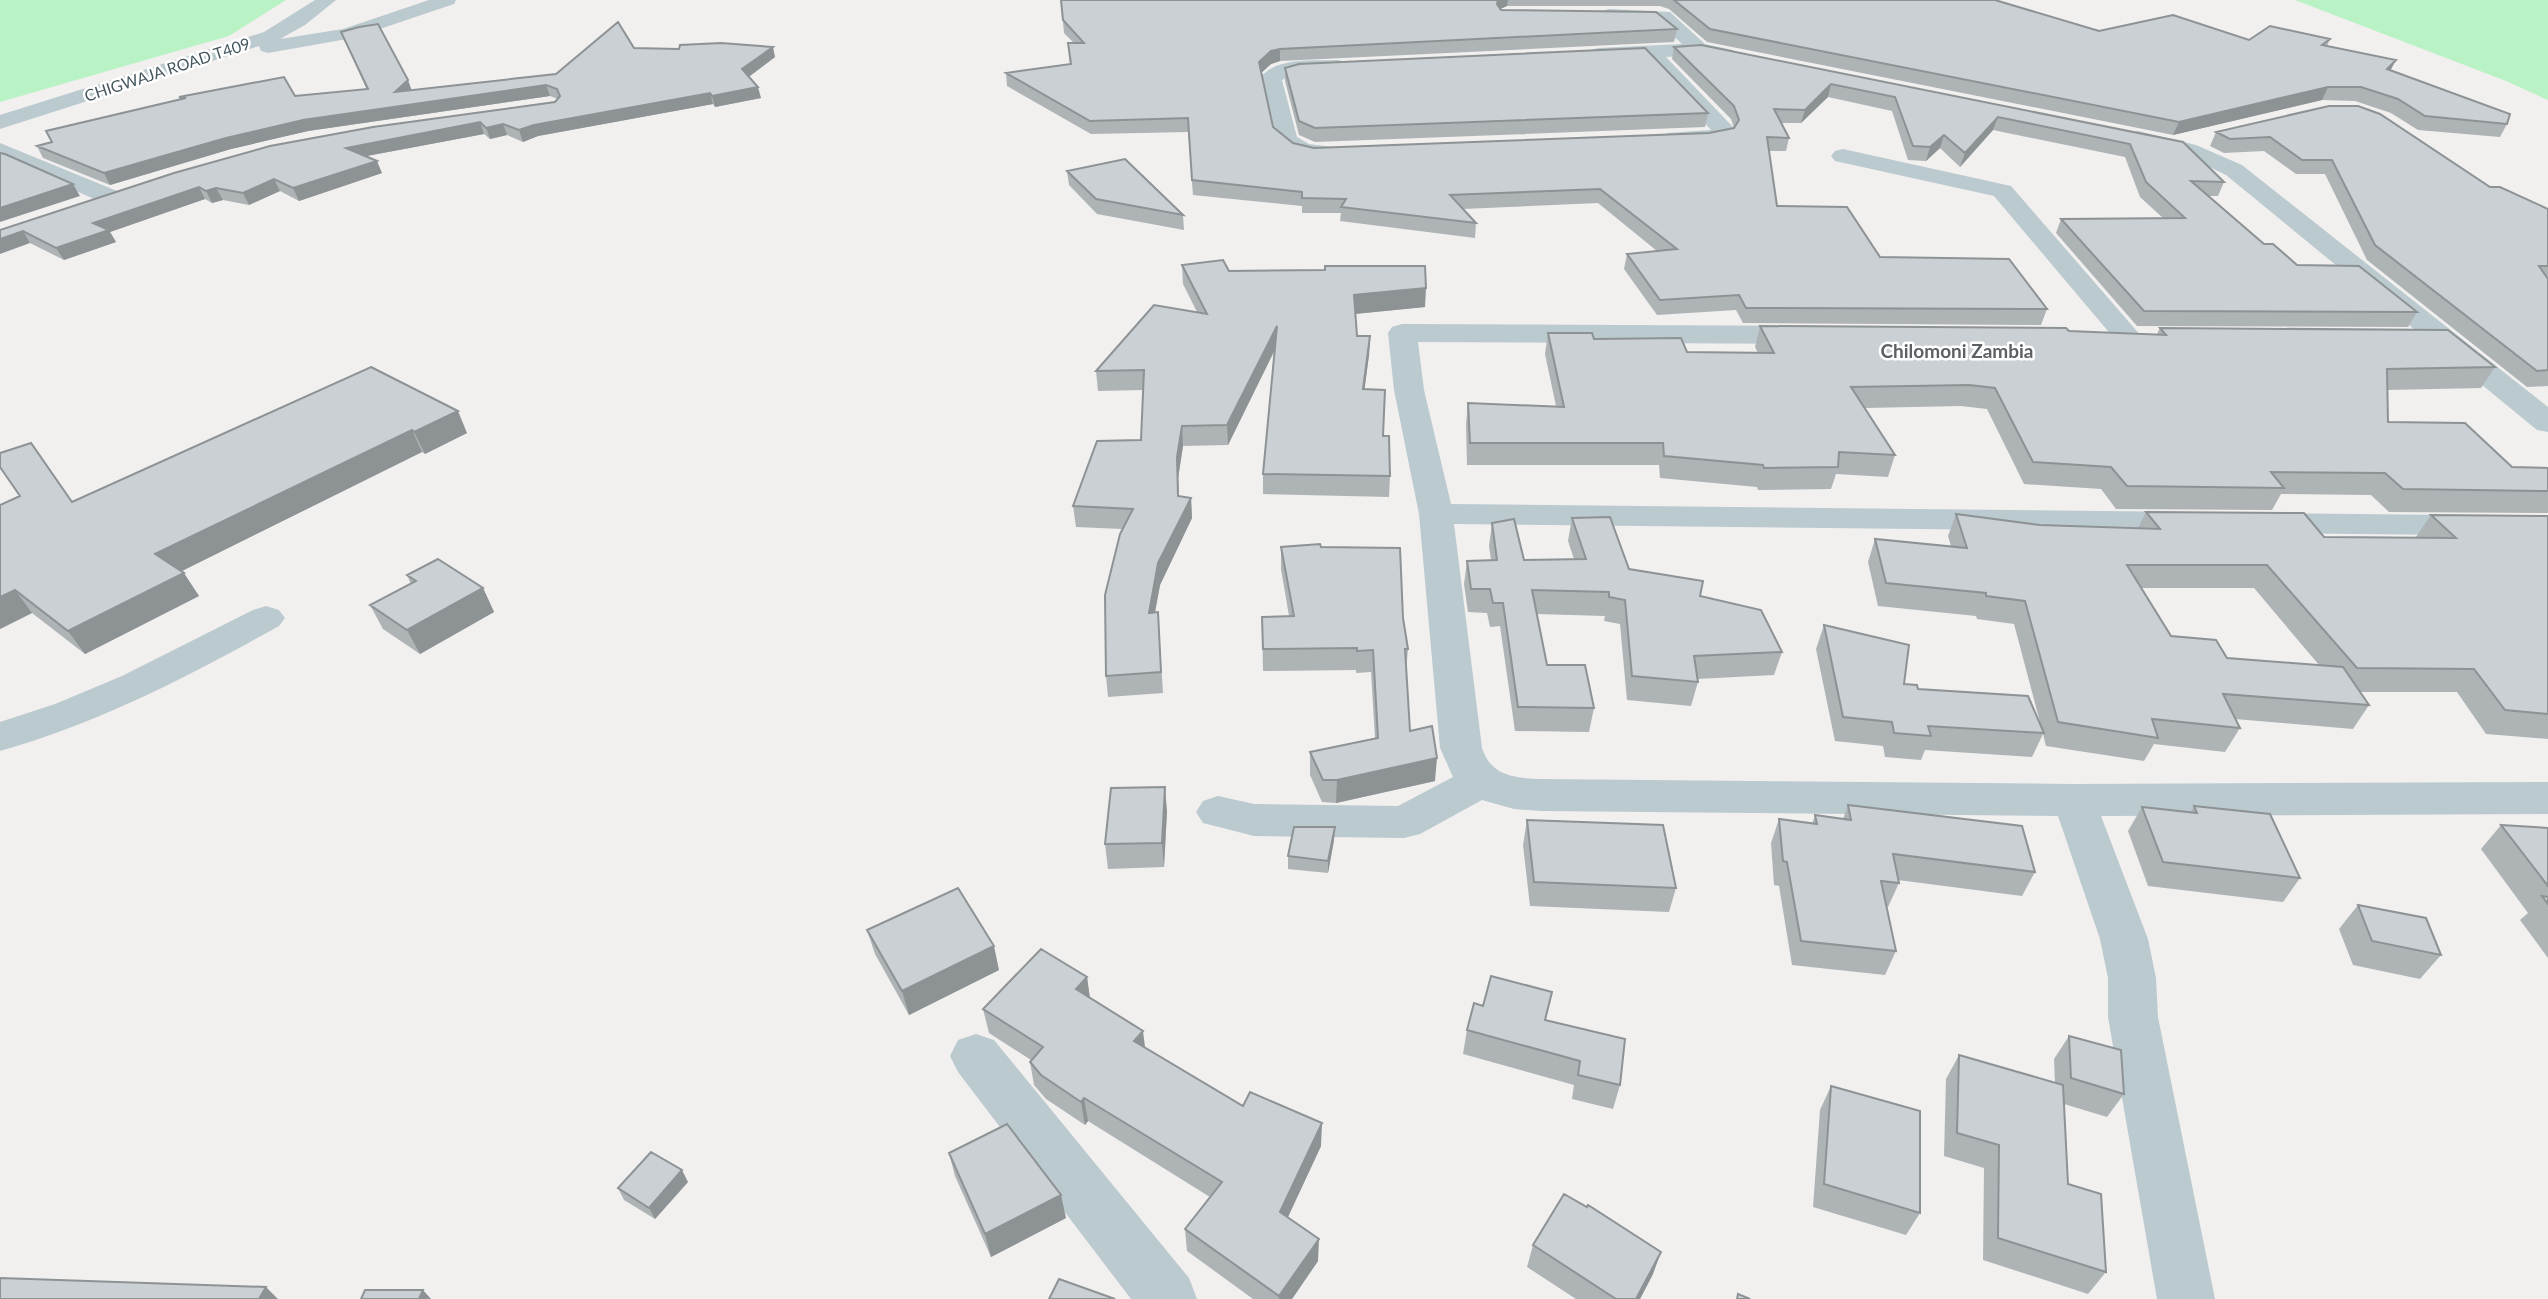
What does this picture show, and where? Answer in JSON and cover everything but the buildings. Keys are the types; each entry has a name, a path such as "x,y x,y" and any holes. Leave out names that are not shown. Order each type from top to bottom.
{"street":[{"name":"CHIGWAJA ROAD T409","path":"0,122 271,36 327,0"},
{"path":"234,49 267,47 346,34 447,0"},
{"path":"1587,15 1660,15 1699,49"},
{"path":"1582,55 1699,49 1753,60"},
{"path":"1650,52 1725,132 1714,137 1652,139"},
{"path":"1352,65 1288,69 1270,76 1287,140 1303,150 1314,152 1354,152"},
{"path":"2119,134 2174,145 2214,158 2234,170 2548,424"},
{"path":"2174,145 2211,136"},
{"path":"0,150 119,192 72,209"},
{"path":"1843,156 2002,191 2142,337 2086,337"},
{"path":"1835,336 1402,333 1409,390 1436,514 1461,748 1470,773 1480,782 1515,794 1541,795 2074,800 2548,798"},
{"path":"2403,339 2444,339"},
{"path":"1436,514 2548,526"},
{"path":"0,737 73,713 141,685 266,618"},
{"path":"1219,812 1254,820 1404,822 1480,782"},
{"path":"2074,800 2127,952 2132,978 2133,1017 2186,1299"},
{"path":"976,1056 1168,1299"}],"green space":[{"path":"0,0 286,0 229,36 0,102"},
{"path":"2295,0 2548,0 2548,100 2506,81"}],"district":[{"name":"Chilomoni Zambia","path":"1957,350"}]}
